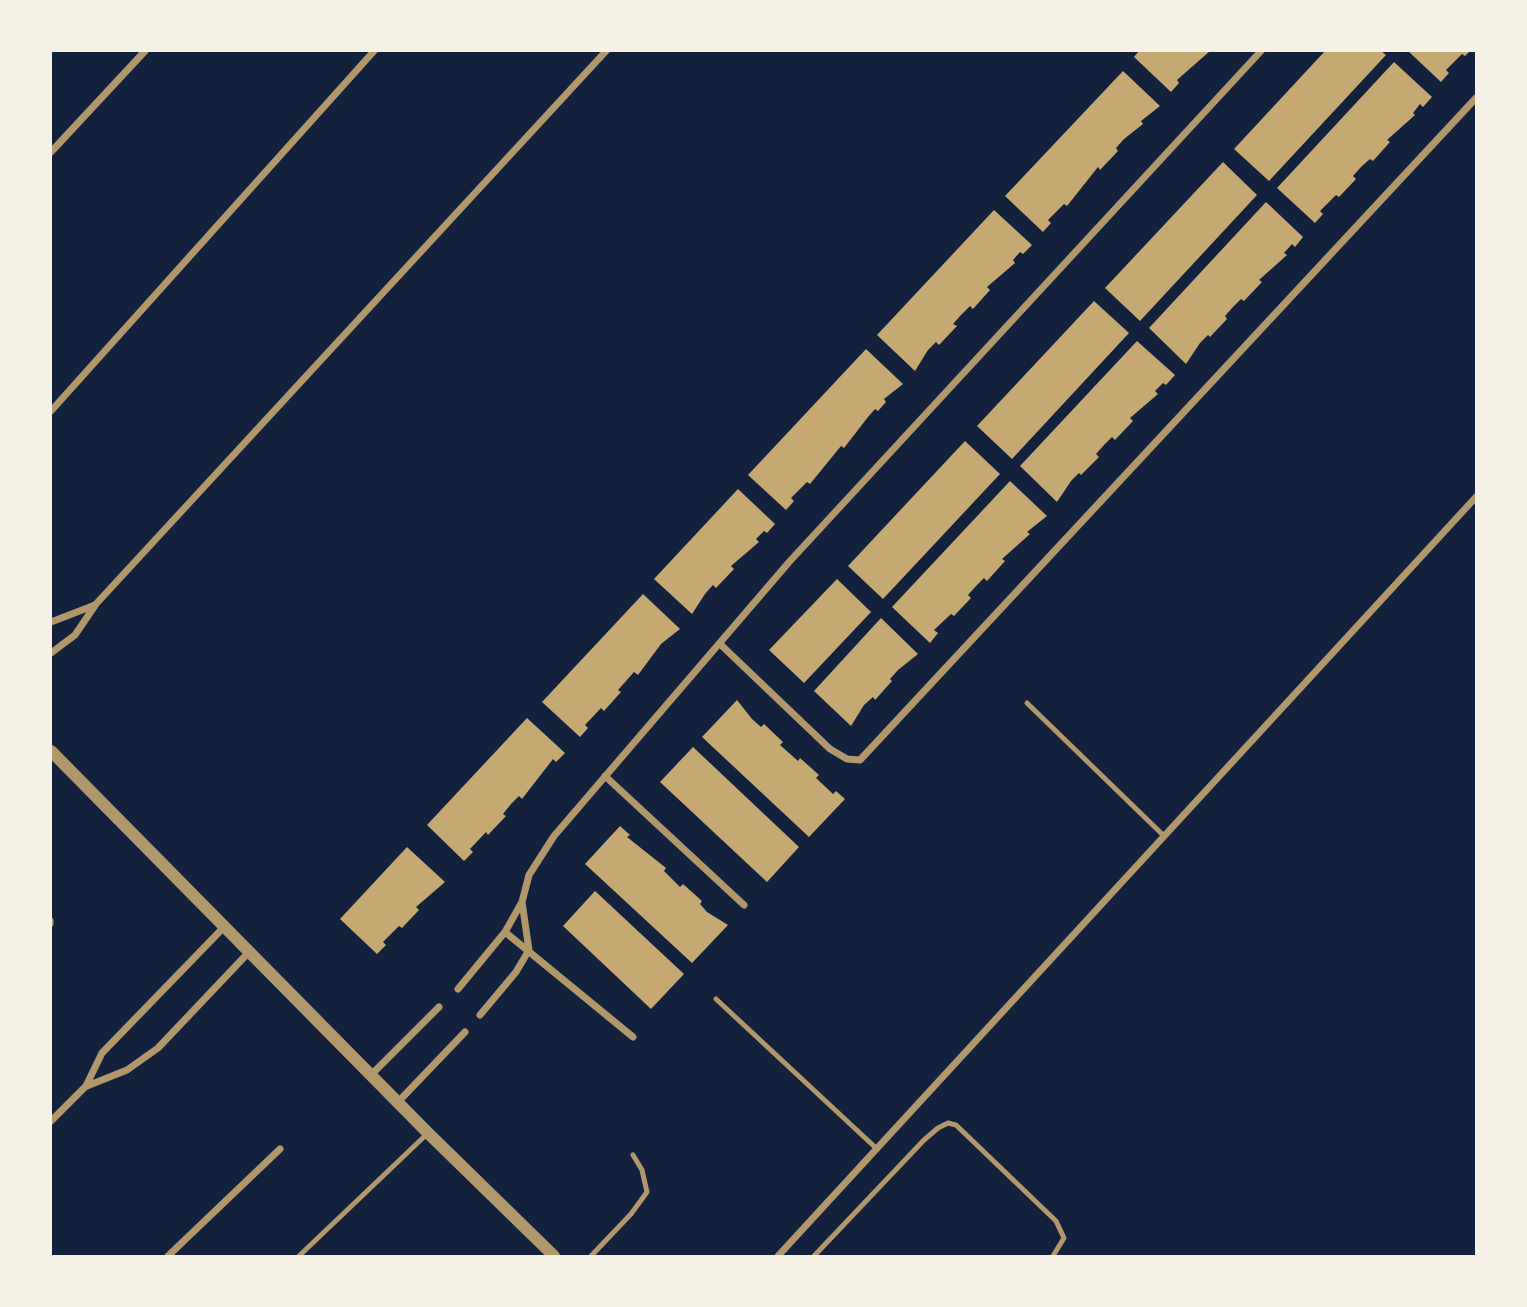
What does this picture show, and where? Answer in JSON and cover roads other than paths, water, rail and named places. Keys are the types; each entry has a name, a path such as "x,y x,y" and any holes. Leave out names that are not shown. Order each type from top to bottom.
{"street":[{"path":"51,152 145,51"},
{"path":"51,411 374,51"},
{"path":"51,653 75,635 96,604 606,51"},
{"path":"458,989 505,932 522,902 529,875 547,847 605,776 790,561 1261,51"},
{"path":"719,644 830,749 847,759 860,760 1476,98"},
{"path":"779,1256 1163,835 1476,498"},
{"path":"51,622 96,604"},
{"path":"51,751 428,1133 554,1256"},
{"path":"605,776 744,905"},
{"path":"480,1015 516,972 529,950 522,902"},
{"path":"51,1121 86,1086 102,1053 225,926"},
{"path":"505,932 633,1037"},
{"path":"86,1086 127,1070 158,1048 250,951"},
{"path":"372,1074 439,1007"},
{"path":"399,1101 465,1032"},
{"path":"168,1256 280,1149"}],"lane":[{"path":"1027,703 1163,835"},
{"path":"716,999 877,1149"},
{"path":"814,1256 924,1140 938,1128 948,1124 956,1125 1056,1221 1064,1238 1053,1256"},
{"path":"299,1256 428,1133"},
{"path":"591,1256 642,1202 647,1192 642,1170 633,1155"}]}
